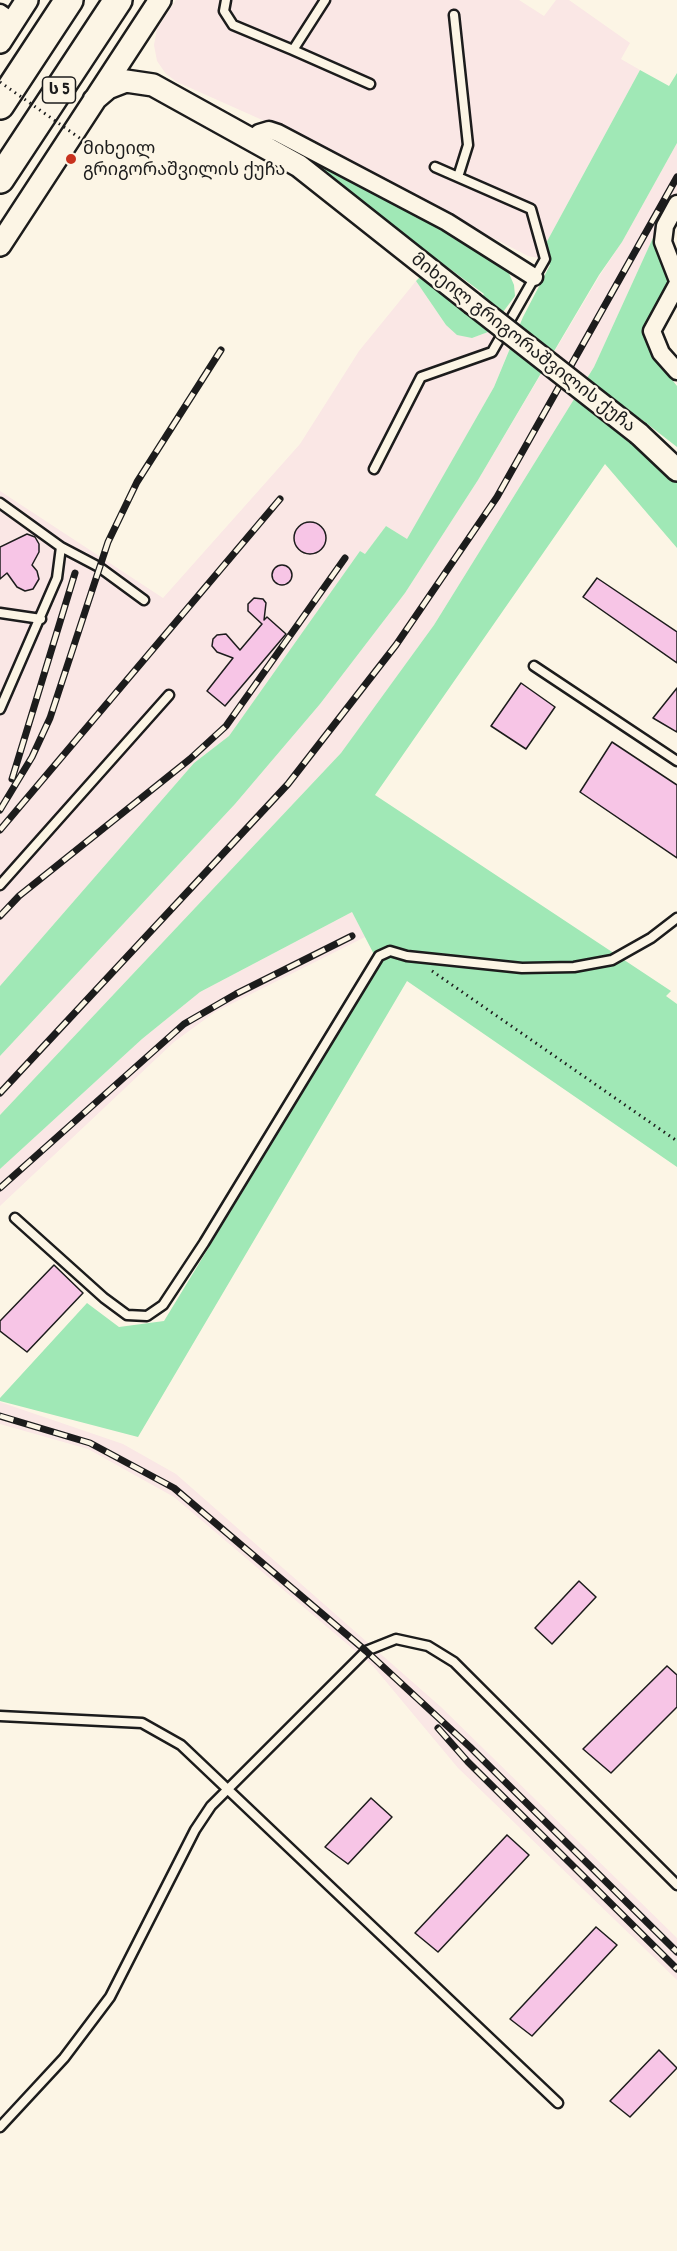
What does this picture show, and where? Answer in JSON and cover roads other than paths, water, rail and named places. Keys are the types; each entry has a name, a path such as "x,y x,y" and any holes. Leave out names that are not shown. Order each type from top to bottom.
{"highway":[{"name":"ს 5","path":"0,105 69,0"},
{"name":"ს 5","path":"5,172 118,0"},
{"path":"0,189 5,172"}],"street":[{"path":"0,42 6,18 27,0"},
{"path":"0,244 160,0"},
{"path":"135,35 137,64 153,85"},
{"path":"94,100 108,88 126,81 153,85"},
{"name":"მიხეილ გრიგორაშვილის ქუჩა","path":"153,85 299,166 639,434 677,470"},
{"path":"252,139 259,133 269,130 278,133 447,222 534,277"},
{"path":"677,204 665,226 663,242 677,278"},
{"path":"677,285 652,331 661,353 677,371"}],"lane":[{"path":"226,0 224,11 233,25 369,84"},
{"path":"292,50 325,0"},
{"path":"454,15 468,145 458,177"},
{"path":"374,469 422,377 492,352 545,260 531,209 435,167"},
{"path":"0,503 61,547 99,567 144,600"},
{"path":"0,709 57,578 61,547"},
{"path":"0,613 41,619"},
{"path":"534,666 677,761"},
{"path":"0,885 169,695"},
{"path":"15,1218 127,1315 147,1316 163,1305 204,1243 379,956 390,951 406,956 522,968 573,967 612,960 651,938 677,918"},
{"path":"0,2127 64,2058 110,1997 195,1830 211,1806 366,1651 396,1640 428,1646 454,1662 677,1885"},
{"path":"0,1716 142,1723 181,1745 558,2103"}],"railway":[{"path":"0,1093 288,784 396,645 497,497 677,177"},
{"path":"0,810 32,757 50,718 108,542 137,482 221,350"},
{"path":"0,830 280,499"},
{"path":"0,916 19,896 190,759 226,726 345,558"},
{"path":"12,779 75,573"},
{"path":"0,1188 184,1024 236,994 352,936"},
{"path":"0,1416 90,1443 174,1488 366,1651 470,1747 677,1952"},
{"path":"438,1728 468,1762 677,1969"}],"place":[{"name":"მიხეილ გრიგორაშვილის ქუჩა","path":"71,159"}]}
